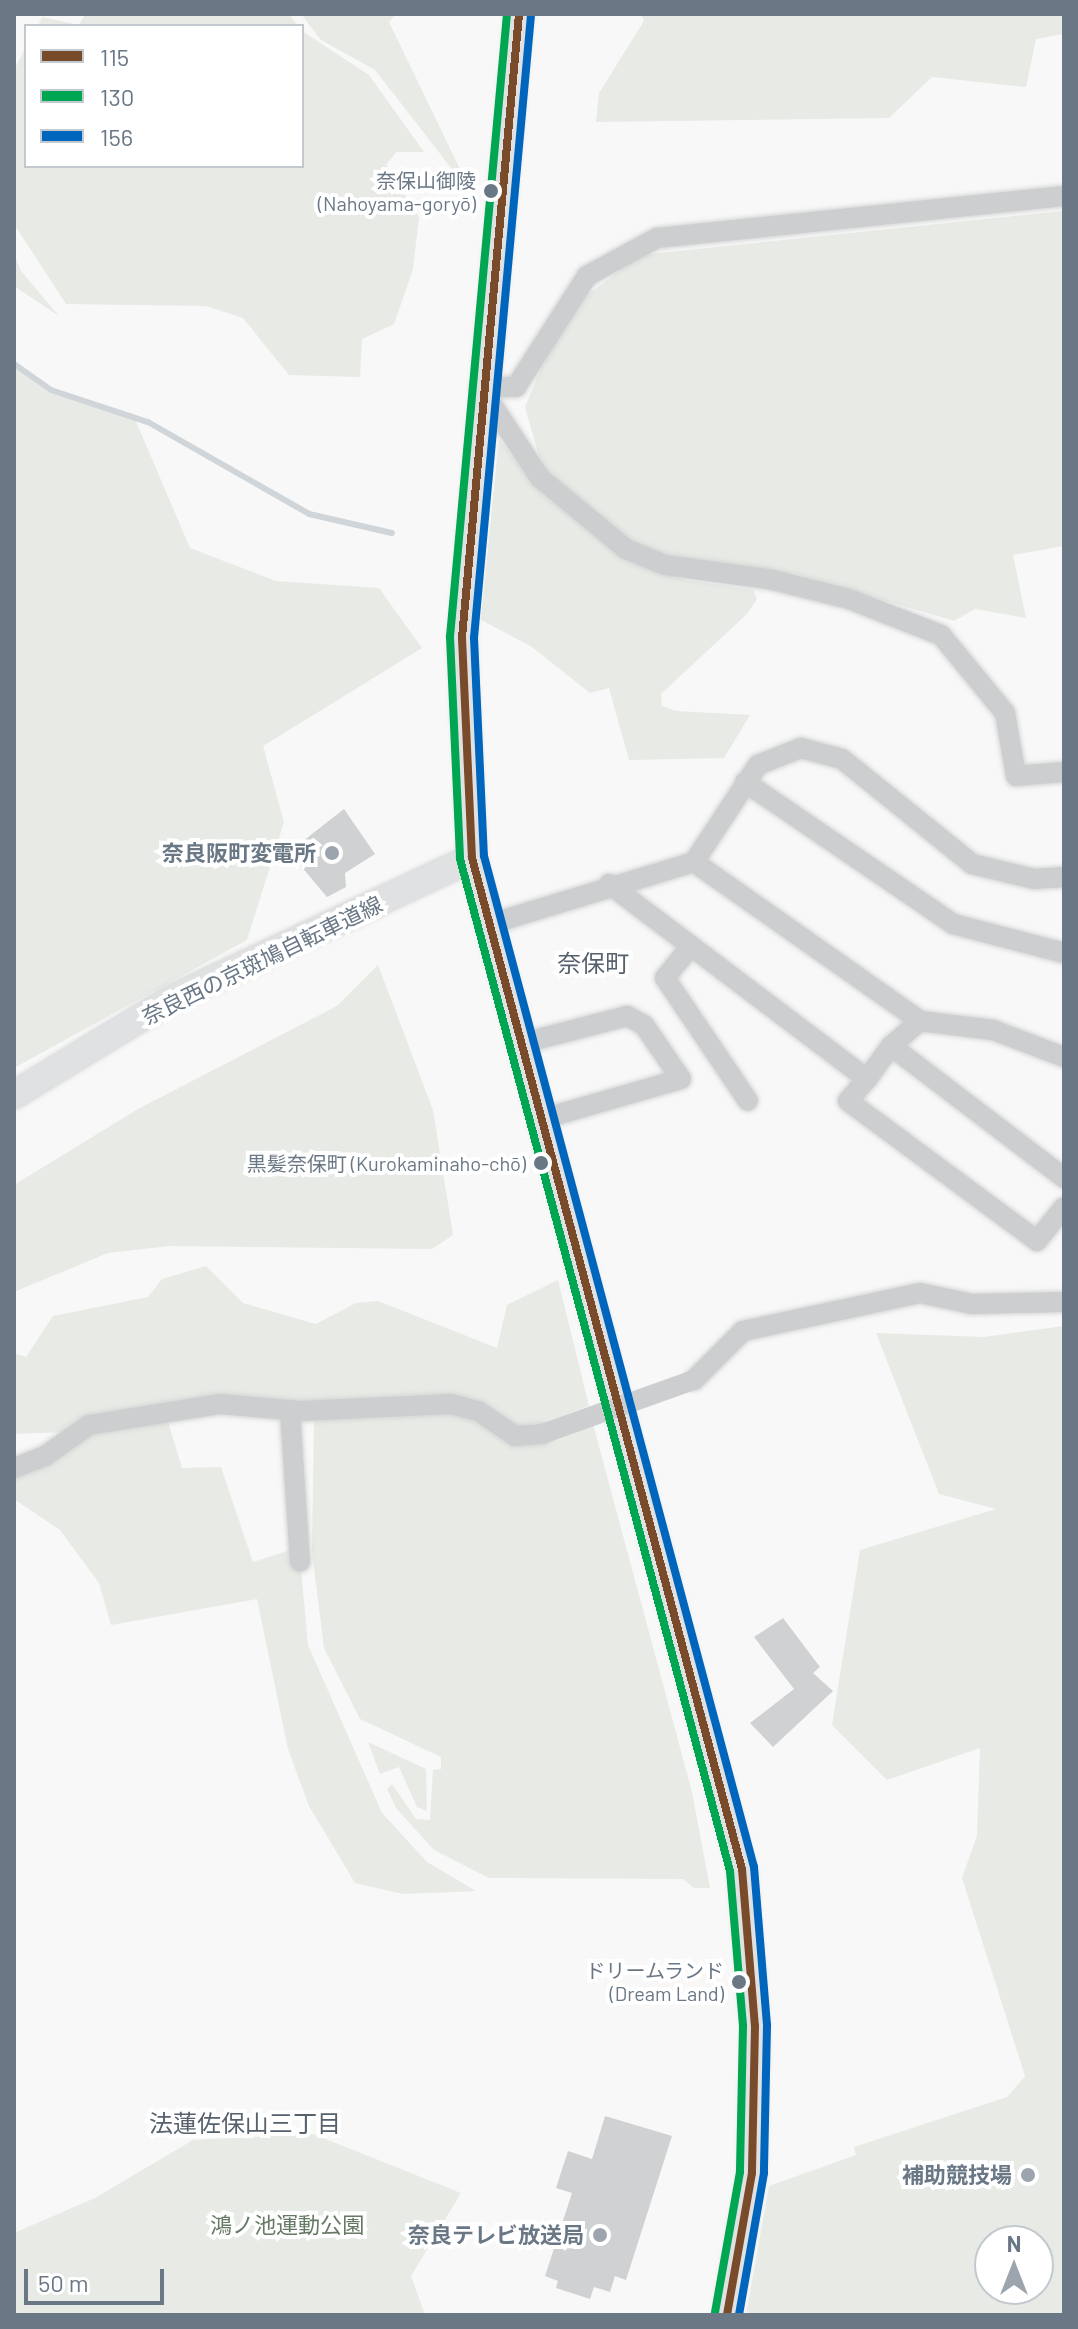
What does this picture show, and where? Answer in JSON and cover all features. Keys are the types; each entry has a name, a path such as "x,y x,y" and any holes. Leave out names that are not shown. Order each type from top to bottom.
{"main road":[{"path":"519,14 480,387 462,638 472,858 487,925 542,1119 742,1869 755,2026 752,2173 727,2315"},
{"name":"奈良西の京斑鳩自転車道線","path":"14,1095 171,999 472,858"}],"street":[{"path":"480,387 516,387 587,276 657,238 1064,196"},
{"path":"480,387 540,478 626,549 665,565 769,579 849,599 941,635 1005,713 1016,776 1064,772"},
{"path":"487,925 609,884 694,862 758,765 801,748 842,759 972,864 1034,879 1064,877"},
{"path":"745,782 953,924 1064,953"},
{"path":"694,862 920,1021 993,1030 1064,1057"},
{"path":"609,884 867,1079"},
{"path":"691,946 665,978 748,1101"},
{"path":"519,1044 627,1016 644,1025 681,1079 542,1119"},
{"path":"920,1021 891,1046 848,1101 1037,1241 1064,1207"},
{"path":"891,1046 1064,1178"},
{"path":"14,1468 45,1456 89,1425 124,1416 220,1404 290,1411 451,1404 478,1411 515,1436 542,1434 694,1380 743,1331 905,1296 972,1304 1064,1302"},
{"path":"290,1411 300,1562"}],"green space":[{"path":"85,14 289,14 296,24 80,24"},
{"path":"301,14 396,14 389,22 473,196 375,70 321,40"},
{"path":"641,14 1064,14 1064,34 1036,39 1026,87 932,77 889,118 596,122 599,93 644,21"},
{"path":"42,17 74,24 39,24"},
{"path":"304,32 369,75 424,152 396,152 386,165 419,217 413,269 394,324 362,339 360,377 289,375 243,318 206,306 66,304 14,224 14,70 24,51 24,168 304,168"},
{"path":"1064,211 1064,546 1013,555 1026,618 975,609 954,621 795,574 690,565 641,550 544,474 525,407 539,373 576,304 640,255"},
{"path":"14,254 21,271 59,316 14,286"},
{"path":"14,368 50,393 135,419 190,548 276,581 379,588 422,648 263,746 284,822 247,940 14,1068"},
{"path":"499,439 543,495 617,552 685,580 753,590 757,599 747,614 661,694 662,706 676,711 750,715 724,758 629,760 609,688 590,693 532,647 481,620"},
{"path":"378,965 433,1110 453,1235 432,1249 170,1246 108,1253 14,1292 14,1185 138,1109 337,1006"},
{"path":"206,1266 243,1303 316,1324 356,1303 378,1301 497,1348 507,1305 558,1280 589,1406 526,1430 516,1430 490,1410 157,1407 95,1413 67,1432 14,1434 14,1353 26,1357 53,1316 148,1297 162,1279"},
{"path":"1064,1326 1064,2315 746,2315 769,2186 856,2155 854,2147 1007,2097 1025,2076 962,1878 977,1836 980,1748 887,1780 832,1725 860,1550 996,1509 939,1494 876,1333 984,1337"},
{"path":"443,1413 469,1419 515,1445 593,1424 692,1792 710,1888 694,1888 683,1879 489,1878 434,1850 396,1808 387,1789 392,1784 416,1819 430,1820 433,1770 441,1769 441,1757 360,1719 324,1648 312,1552 314,1419"},
{"path":"166,1415 182,1468 221,1467 253,1562 299,1547 308,1645 382,1813 427,1862 476,1891 403,1894 355,1883 309,1806 288,1749 257,1599 111,1625 99,1583 60,1530 14,1499 14,1476 99,1428"},
{"path":"368,1742 426,1769 427,1811 417,1807 399,1767 380,1774"},
{"name":"鴻ノ池運動公園","path":"313,2134 461,2193 411,2276 425,2315 14,2315 14,2233 95,2198 193,2140"}],"building":[{"name":"奈良阪町変電所","path":"344,809 375,854 345,873 346,887 327,897 289,852"},
{"path":"783,1618 820,1667 813,1673 833,1691 773,1747 750,1723 794,1689 754,1637"},
{"name":"奈良テレビ放送局","path":"605,2116 672,2136 626,2280 615,2276 610,2292 594,2287 590,2299 556,2288 558,2281 545,2276 572,2193 556,2188 568,2151 592,2159"}],"waterway":[{"path":"14,364 51,390 148,422 309,514 392,533"}],"transit line":[{"name":"130","path":"507,14 450,637 460,859 730,1871 743,2026 740,2172 715,2313"},
{"name":"115","path":"519,14 462,638 472,858 742,1869 755,2026 752,2173 727,2315"},
{"name":"156","path":"531,15 474,638 484,856 754,1867 767,2025 764,2173 739,2315"}],"place":[{"name":"奈保山御陵 (Nahoyama-goryō)","path":"491,191"},
{"name":"奈良阪町変電所","path":"332,853"},
{"name":"黒髪奈保町 (Kurokaminaho-chō)","path":"541,1163"},
{"name":"ドリームランド (Dream Land)","path":"739,1982"},
{"name":"補助競技場","path":"1028,2175"},
{"name":"奈良テレビ放送局","path":"600,2235"}],"district":[{"name":"奈保町","path":"593,963"},
{"name":"法蓮佐保山三丁目","path":"245,2123"}]}
